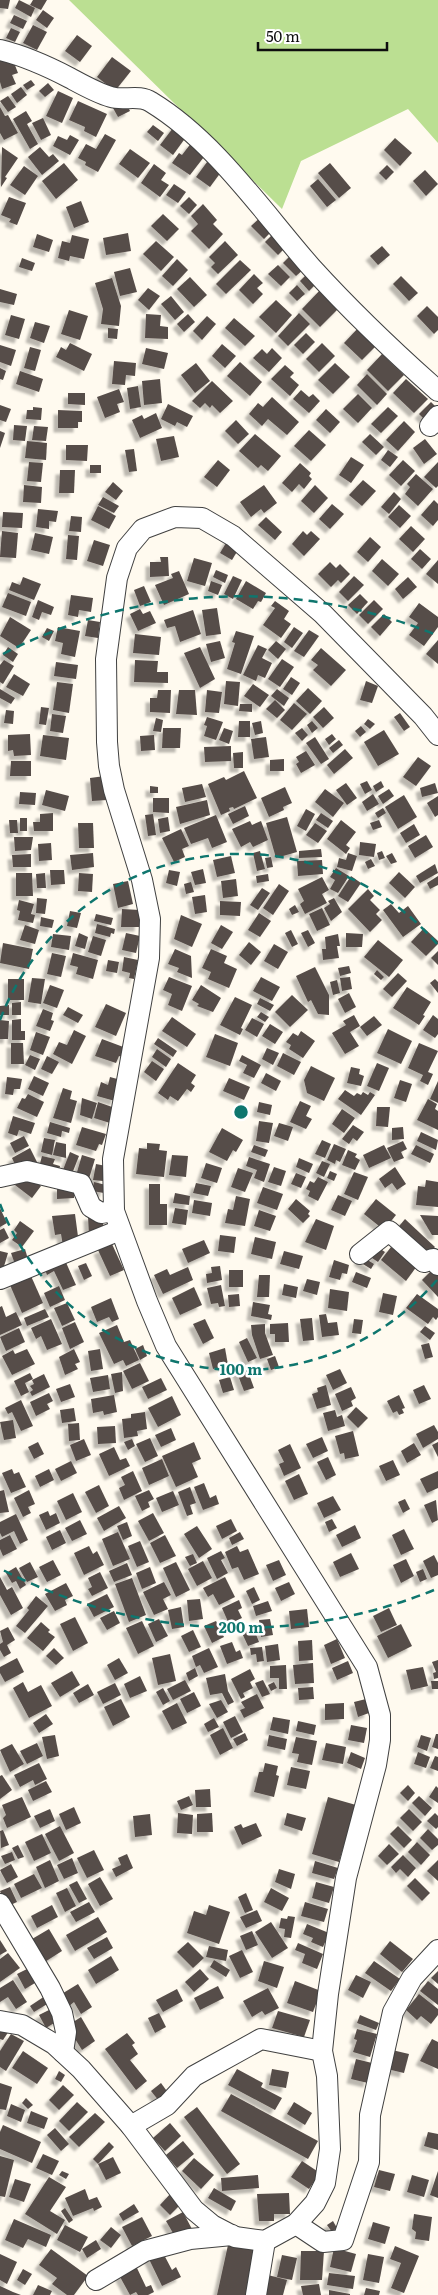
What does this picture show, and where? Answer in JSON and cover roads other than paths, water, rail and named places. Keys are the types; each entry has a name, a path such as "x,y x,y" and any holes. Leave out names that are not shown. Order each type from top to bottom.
{"street":[{"path":"0,50 46,66 113,98 131,97 149,100 176,118 212,151 312,269 383,341 438,391"},
{"path":"96,2280 145,2251 190,2239 232,2235 265,2240 296,2224 315,2203 325,2183 330,2149 327,2076 322,2051 333,1953 346,1878 376,1765 380,1740 380,1715 367,1667 166,1346 147,1301 114,1211 113,1159 150,958 150,919 142,880 114,790 107,742 106,659 117,578 127,548 143,529 175,517 202,518 233,536 323,614 423,716 438,735"},
{"path":"0,1177 28,1170 81,1184 91,1207 101,1213 114,1211"},
{"path":"0,1280 120,1230"},
{"path":"360,1254 389,1231 424,1262 433,1259 438,1265"},
{"path":"0,1904 50,1988 62,2013 66,2032 63,2052"},
{"path":"296,2224 323,2242 344,2240 370,2162 370,2115 393,2012 412,1978 438,1950"},
{"path":"0,2021 22,2025 54,2044 82,2069 131,2126 194,2210 212,2225 232,2235"},
{"path":"131,2126 167,2105 194,2076 261,2038 322,2051"},
{"path":"256,2295 265,2240"}]}
